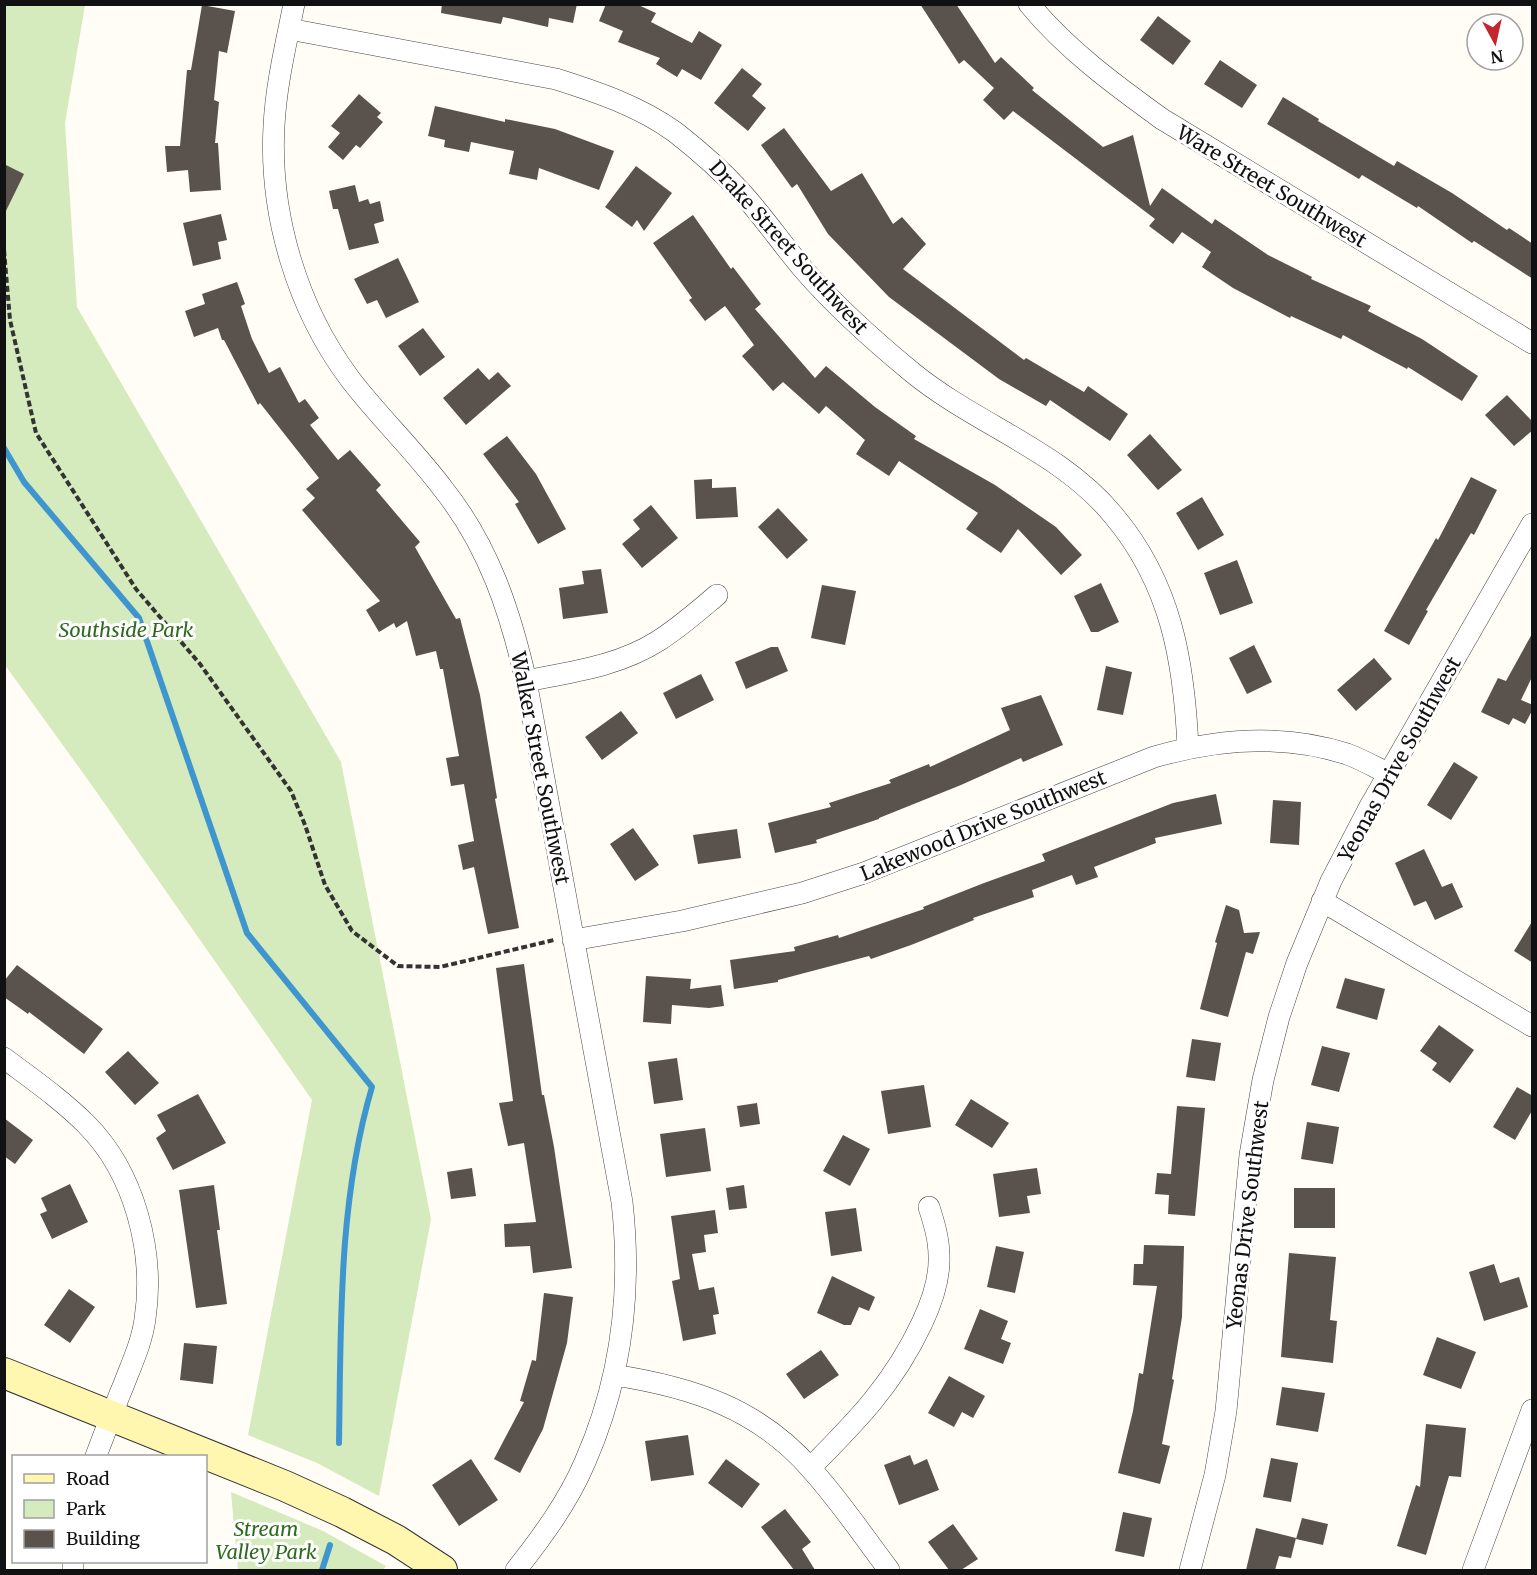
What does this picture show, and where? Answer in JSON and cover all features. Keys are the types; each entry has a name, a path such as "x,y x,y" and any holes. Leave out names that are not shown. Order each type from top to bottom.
{"street":[{"name":"Walker Street Southwest","path":"294,4 274,125 274,171 280,215 290,256 305,298 325,339 350,379 443,488 477,539 498,582 514,630 525,681 622,1202 626,1278 623,1324 614,1375 600,1425 585,1464 563,1504 516,1570"},
{"name":"Ware Street Southwest","path":"1029,4 1072,49 1162,120 1533,343"},
{"name":"Drake Street Southwest","path":"289,29 556,79 586,88 637,110 673,131 708,159 741,191 805,270 872,339 916,376 964,409 1063,468 1089,489 1115,516 1137,548 1157,585 1171,623 1181,662 1188,747"},
{"name":"Yeonas Drive Southwest","path":"1190,1570 1215,1475 1226,1411 1250,1155 1263,1080 1279,1017 1297,963 1322,901 1369,808 1533,524"},
{"path":"525,681 595,667 628,657 658,641 717,596"},
{"name":"Lakewood Drive Southwest","path":"573,938 682,921 802,893 864,873 1154,757 1188,747 1224,741 1275,740 1311,745 1348,754 1389,774"},
{"path":"1322,901 1533,1026"},
{"path":"4,1058 63,1103 88,1126 109,1153 126,1183 138,1217 146,1252 148,1285 145,1319 139,1344 96,1455"},
{"path":"810,1468 864,1413 890,1381 911,1347 928,1310 937,1281 939,1257 937,1232 929,1207"},
{"path":"4,1373 285,1486 396,1540 442,1570"},
{"path":"614,1375 654,1381 688,1390 722,1403 752,1419 810,1468 889,1570"},
{"path":"1473,1570 1533,1410"}],"path":[{"path":"4,250 10,320 36,433 136,589 200,664 291,791 326,885 352,931 398,966 440,967 573,938"}],"green space":[{"name":"Southside Park","path":"4,5 85,5 65,123 77,307 341,762 431,1219 379,1496 317,1463 248,1435 312,1100 5,665"},
{"name":"Stream Valley Park","path":"231,1492 323,1531 386,1566 383,1570 238,1570"}],"building":[{"path":"442,4 577,4 573,23 549,18 548,27 503,17 501,24 441,13"},
{"path":"606,4 636,4 656,13 651,22 692,43 699,31 722,45 701,80 682,69 677,77 656,64 660,58 618,42 623,31 599,21"},
{"path":"920,4 956,4 995,63 1001,57 1034,88 1032,90 1103,147 1133,135 1150,206 1162,188 1212,224 1215,219 1268,255 1312,277 1311,279 1371,306 1368,311 1422,339 1478,376 1462,401 1408,367 1407,369 1343,335 1341,339 1291,316 1290,318 1233,288 1202,267 1211,252 1182,232 1173,244 1149,226 1155,219 1013,111 1004,120 983,100 994,88 964,60 959,64"},
{"path":"202,5 235,11 227,53 219,51 214,100 219,102 215,143 218,143 221,190 190,192 188,170 167,172 165,146 180,146 187,70 191,70"},
{"path":"1158,16 1191,41 1173,65 1140,40"},
{"path":"1220,60 1257,85 1242,108 1204,84"},
{"path":"742,68 762,84 752,96 766,108 748,131 714,103"},
{"path":"359,94 381,113 377,117 383,122 360,148 356,145 343,160 328,147 340,133 331,126"},
{"path":"1283,97 1319,119 1318,121 1394,166 1397,161 1533,244 1533,279 1474,241 1472,243 1418,206 1417,208 1362,175 1359,179 1267,124"},
{"path":"435,106 505,122 505,119 555,129 614,151 599,190 539,168 537,180 509,174 514,151 471,142 469,152 444,147 445,140 428,136"},
{"path":"784,128 831,191 862,173 893,224 902,217 926,244 903,269 1024,360 1026,358 1084,392 1088,386 1128,414 1110,441 1050,400 1046,406 999,379 889,297 828,234 797,184 792,188 761,145"},
{"path":"4,164 24,174 4,215"},
{"path":"636,166 672,193 644,231 637,220 632,227 605,207"},
{"path":"355,185 359,202 368,199 370,204 380,201 384,221 374,224 379,243 349,250 338,209 333,209 329,191"},
{"path":"221,214 227,240 218,242 221,259 193,266 183,223"},
{"path":"693,215 731,269 733,267 761,304 755,309 815,378 826,366 875,407 916,436 914,439 995,485 1056,527 1082,555 1061,575 1018,529 1001,553 966,529 978,513 899,461 889,476 856,454 865,440 826,406 819,414 783,382 773,391 742,356 754,345 725,306 705,321 689,300 692,298 653,243"},
{"path":"398,258 419,302 386,318 377,300 367,304 354,279"},
{"path":"237,282 245,304 241,306 252,339 269,373 280,367 299,403 305,399 319,418 310,425 338,460 350,450 381,485 376,490 420,542 415,547 456,619 460,618 480,695 497,798 495,799 519,928 488,934 474,867 463,870 458,845 474,841 464,784 451,786 446,758 459,756 443,669 440,669 436,651 416,656 407,621 396,628 394,623 379,632 366,610 380,601 302,510 315,498 306,489 319,478 260,403 258,405 222,340 218,328 194,337 185,311 205,304 202,294"},
{"path":"423,328 445,357 420,376 398,346"},
{"path":"478,368 489,380 498,372 511,386 466,425 443,398"},
{"path":"1507,395 1533,422 1533,430 1514,446 1485,415"},
{"path":"1150,434 1182,470 1158,490 1127,455"},
{"path":"507,436 536,474 566,529 538,544 515,504 519,502 483,454"},
{"path":"1471,477 1497,490 1474,535 1471,533 1426,610 1428,611 1409,645 1384,631 1436,538 1438,540"},
{"path":"712,479 712,488 736,487 738,517 696,519 694,480"},
{"path":"1202,497 1224,535 1198,550 1176,513"},
{"path":"651,505 678,538 642,568 622,544 640,529 633,520"},
{"path":"778,508 808,540 787,559 758,527"},
{"path":"1237,560 1253,603 1220,615 1204,573"},
{"path":"601,569 608,613 563,619 559,588 584,584 582,571"},
{"path":"1101,583 1119,622 1098,632 1091,632 1074,596"},
{"path":"822,585 856,591 845,645 811,638"},
{"path":"1533,632 1533,675 1521,700 1533,705 1533,709 1525,724 1513,718 1509,725 1481,712 1498,678 1506,681"},
{"path":"1254,645 1272,682 1247,694 1229,658"},
{"path":"771,647 778,647 788,671 746,689 735,662"},
{"path":"1374,658 1392,679 1356,711 1337,690"},
{"path":"1106,666 1132,672 1123,715 1097,710"},
{"path":"701,674 714,700 676,719 663,693"},
{"path":"1041,695 1063,745 1023,762 1021,758 879,819 816,840 817,843 775,853 768,823 831,807 829,803 891,783 889,780 929,764 930,767 1010,730 1001,708"},
{"path":"621,711 638,733 602,760 585,737"},
{"path":"1454,762 1478,777 1451,820 1427,805"},
{"path":"1216,794 1222,824 1155,838 1156,843 1094,867 1098,877 1076,885 1072,875 1032,890 1034,897 973,918 974,920 871,959 869,956 778,980 778,982 734,989 730,960 795,951 794,947 838,935 839,938 924,909 923,907 1045,861 1042,854 1173,803"},
{"path":"1273,800 1301,802 1299,845 1270,843"},
{"path":"633,828 659,865 635,881 610,844"},
{"path":"737,829 741,858 698,864 693,835"},
{"path":"1424,849 1442,887 1452,883 1463,907 1435,920 1426,901 1414,906 1395,863"},
{"path":"1226,905 1239,910 1244,933 1260,932 1253,954 1246,952 1228,1017 1200,1009"},
{"path":"1533,920 1533,963 1514,951"},
{"path":"524,964 542,1095 544,1095 554,1147 572,1268 533,1273 530,1246 505,1247 504,1224 536,1222 524,1143 508,1146 499,1103 513,1101 496,968"},
{"path":"17,965 103,1029 84,1054 29,1012 28,1014 4,997 4,981"},
{"path":"646,976 691,979 690,989 721,985 724,1006 709,1008 672,1005 671,1024 643,1022"},
{"path":"1345,978 1385,989 1377,1020 1336,1008"},
{"path":"1439,1025 1474,1050 1450,1083 1432,1070 1437,1063 1420,1051"},
{"path":"1192,1039 1221,1043 1215,1081 1186,1077"},
{"path":"1322,1046 1350,1053 1339,1092 1311,1085"},
{"path":"128,1051 159,1083 135,1105 105,1072"},
{"path":"677,1058 683,1100 654,1104 648,1062"},
{"path":"924,1085 931,1127 888,1134 881,1091"},
{"path":"1517,1087 1533,1096 1533,1109 1515,1140 1493,1127"},
{"path":"198,1094 226,1143 173,1170 156,1138 166,1131 157,1115"},
{"path":"971,1099 1009,1123 992,1148 955,1125"},
{"path":"757,1103 760,1124 740,1127 737,1106"},
{"path":"1177,1106 1205,1108 1195,1216 1168,1214 1169,1195 1155,1194 1157,1173 1171,1174"},
{"path":"4,1118 33,1140 15,1164 4,1156"},
{"path":"1307,1122 1339,1127 1333,1164 1301,1159"},
{"path":"705,1128 711,1171 666,1177 660,1134"},
{"path":"843,1135 870,1149 850,1186 823,1171"},
{"path":"472,1168 476,1196 451,1199 447,1172"},
{"path":"1037,1168 1041,1194 1027,1196 1030,1213 999,1217 993,1174"},
{"path":"70,1184 88,1222 52,1239 40,1214 47,1211 41,1198"},
{"path":"214,1185 220,1230 217,1230 227,1304 196,1308 179,1190"},
{"path":"744,1185 747,1208 729,1210 726,1188"},
{"path":"1294,1188 1335,1188 1335,1228 1294,1228"},
{"path":"856,1208 862,1251 831,1256 825,1212"},
{"path":"715,1210 718,1233 704,1235 706,1252 692,1254 699,1290 714,1287 719,1314 713,1315 716,1334 683,1341 672,1281 680,1279 671,1216"},
{"path":"1144,1245 1184,1246 1182,1317 1172,1379 1174,1380 1162,1444 1170,1446 1160,1484 1118,1473 1133,1411 1139,1373 1143,1374 1157,1286 1133,1285 1134,1264 1143,1264"},
{"path":"996,1246 1024,1252 1015,1293 987,1287"},
{"path":"1289,1253 1336,1257 1330,1320 1337,1321 1333,1363 1281,1357"},
{"path":"1494,1264 1500,1283 1519,1277 1528,1307 1484,1321 1469,1272"},
{"path":"832,1276 875,1297 869,1311 859,1307 851,1325 844,1325 817,1313"},
{"path":"69,1289 95,1307 70,1343 44,1325"},
{"path":"544,1293 573,1297 567,1343 543,1429 520,1473 494,1459 524,1402 520,1401 532,1360 536,1361"},
{"path":"980,1309 1008,1321 1001,1339 1011,1343 1003,1364 964,1349"},
{"path":"1437,1337 1476,1352 1461,1389 1423,1375"},
{"path":"184,1343 217,1346 213,1384 180,1380"},
{"path":"821,1350 839,1375 804,1399 786,1374"},
{"path":"949,1376 985,1396 973,1418 962,1412 954,1427 928,1413"},
{"path":"1282,1387 1325,1393 1318,1432 1276,1425"},
{"path":"1426,1424 1466,1428 1461,1477 1449,1476 1426,1555 1397,1546 1416,1485 1420,1487"},
{"path":"688,1435 694,1475 651,1481 645,1441"},
{"path":"910,1455 914,1465 927,1459 939,1490 899,1505 884,1465"},
{"path":"1271,1458 1298,1463 1291,1502 1263,1497"},
{"path":"471,1459 498,1500 459,1526 432,1485"},
{"path":"726,1459 760,1484 742,1508 708,1483"},
{"path":"785,1509 811,1542 802,1549 815,1570 794,1570 761,1527"},
{"path":"1123,1512 1152,1518 1144,1557 1115,1551"},
{"path":"1302,1518 1328,1524 1323,1545 1296,1539"},
{"path":"953,1524 978,1559 961,1570 949,1570 928,1542"},
{"path":"1256,1528 1296,1538 1291,1558 1279,1556 1275,1570 1246,1570"}],"waterway":[{"path":"4,448 24,482 139,618 247,933 372,1087 361,1130 347,1219 341,1308 339,1443"},
{"path":"322,1570 330,1545"}]}
